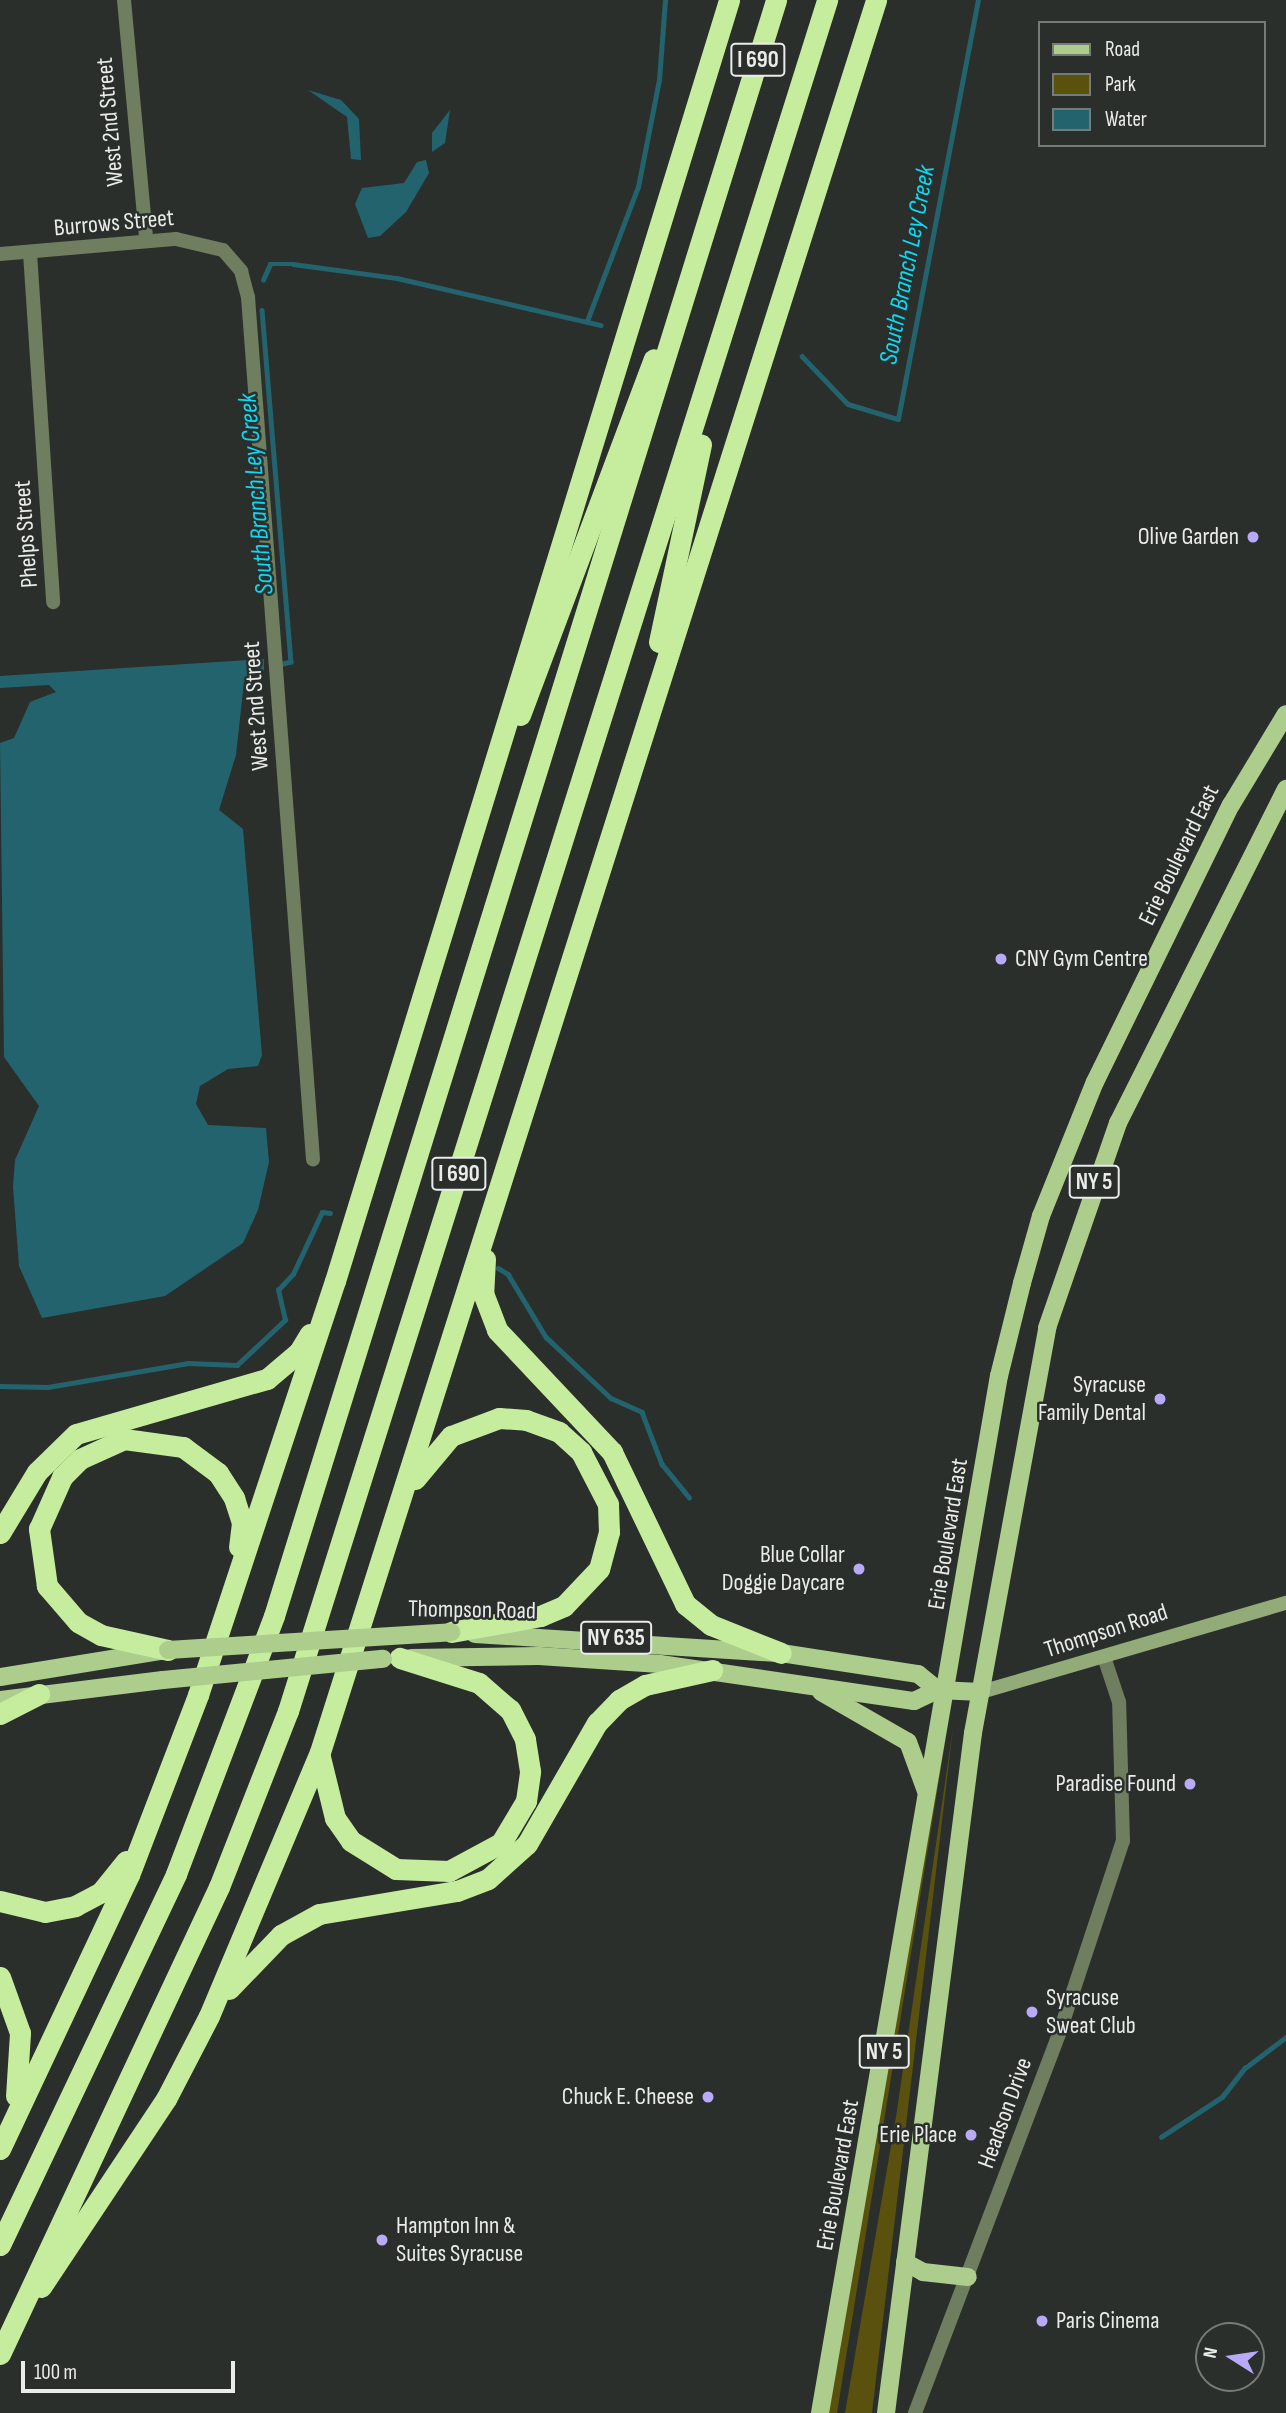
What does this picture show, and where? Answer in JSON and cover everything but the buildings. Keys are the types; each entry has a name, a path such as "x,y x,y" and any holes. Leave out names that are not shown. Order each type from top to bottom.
{"highway":[{"path":"0,2149 162,1794 236,1581 335,1281 463,855 729,0"},
{"name":"I 690","path":"0,2245 176,1874 279,1604 776,0"},
{"name":"I 690","path":"0,2354 219,1887 288,1711 827,0"},
{"path":"17,2320 166,2099 209,2016 320,1752 876,0"},
{"path":"463,855 582,561 739,119"},
{"path":"619,807 720,343"},
{"path":"499,1185 483,1293 497,1330 612,1452 685,1604 711,1625 781,1653"},
{"path":"0,1533 37,1472 86,1428 267,1380 299,1352 335,1281"},
{"path":"391,1531 420,1469 451,1436 474,1424 526,1420 559,1432 592,1465 608,1504 609,1532 588,1584 541,1616 450,1632"},
{"path":"168,1650 101,1635 78,1622 47,1586 39,1529 46,1502 80,1459 105,1444 149,1438 200,1457 223,1481 242,1523 236,1581"},
{"path":"320,1752 328,1806 351,1841 372,1858 396,1869 449,1871 501,1843 526,1801 530,1770 525,1739 510,1710 479,1683 392,1659"},
{"path":"209,2016 281,1935 319,1914 457,1891 509,1865 597,1723 618,1700 645,1685 712,1670"},
{"path":"0,1714 39,1695"},
{"path":"0,1901 45,1912 101,1892 121,1871 162,1794"},
{"path":"0,1977 20,2033 22,2075 0,2137"}],"main road":[{"name":"Erie Boulevard East","path":"820,2413 927,1797 949,1690 999,1376 1041,1216 1096,1082 1197,873 1286,714"},
{"name":"NY 5","path":"886,2413 934,2009 981,1692 1047,1328 1070,1248 1118,1123 1286,789"},
{"name":"Thompson Road","path":"0,1677 168,1650 450,1632 781,1653 918,1674 949,1690"},
{"name":"Thompson Road","path":"0,1700 163,1680 392,1659 539,1656 712,1670 914,1701 949,1690 981,1692"},
{"path":"808,1686 908,1742 927,1797"},
{"path":"905,2262 923,2272 968,2277"}],"street":[{"name":"West 2nd Street","path":"124,0 146,239"},
{"name":"Burrows Street","path":"0,254 146,239 195,241 229,254"},
{"name":"Phelps Street","path":"30,253 53,602"},
{"name":"West 2nd Street","path":"229,254 248,297 313,1160"},
{"name":"Thompson Road","path":"981,1692 1105,1660 1286,1603"},
{"name":"Headson Drive","path":"915,2413 968,2277 1123,1841 1119,1702 1105,1660"}],"green space":[{"path":"953,1728 872,2413 845,2413 896,2117"},
{"path":"947,1730 837,2413 826,2413"}],"water":[{"path":"308,90 341,100 359,119 361,160 351,159 347,117"},
{"path":"450,110 445,143 432,152 432,133"},
{"path":"426,160 429,173 406,212 380,236 368,238 355,204 362,188 404,183 417,162"},
{"path":"264,659 264,670 244,682 236,755 219,810 243,829 262,1055 258,1066 228,1069 200,1086 196,1104 208,1125 266,1128 269,1162 258,1210 243,1243 165,1296 42,1318 19,1266 13,1187 15,1160 39,1106 4,1057 0,743 14,738 30,702 56,692 49,685 0,688 0,676"}],"waterway":[{"path":"587,321 638,187 659,80 665,0"},
{"name":"South Branch Ley Creek","path":"802,356 848,404 898,419 978,0"},
{"name":"South Branch Ley Creek","path":"263,280 270,264 293,264 397,278 601,325"},
{"name":"South Branch Ley Creek","path":"262,310 291,662 279,665"},
{"path":"0,1386 48,1387 188,1363 237,1365 285,1320 278,1290 293,1274 322,1212 330,1213"},
{"path":"498,1268 508,1274 546,1337 611,1398 642,1412 662,1464 689,1497"},
{"path":"1161,2137 1222,2097 1245,2068 1286,2037"}],"place":[{"name":"Olive Garden","path":"1253,537"},
{"name":"CNY Gym Centre","path":"1001,959"},
{"name":"Syracuse Family Dental","path":"1160,1399"},
{"name":"Blue Collar Doggie Daycare","path":"859,1569"},
{"name":"Paradise Found","path":"1190,1784"},
{"name":"Syracuse Sweat Club","path":"1032,2012"},
{"name":"Chuck E. Cheese","path":"708,2097"},
{"name":"Erie Place","path":"971,2135"},
{"name":"Hampton Inn & Suites Syracuse","path":"382,2240"},
{"name":"Paris Cinema","path":"1042,2321"}]}
